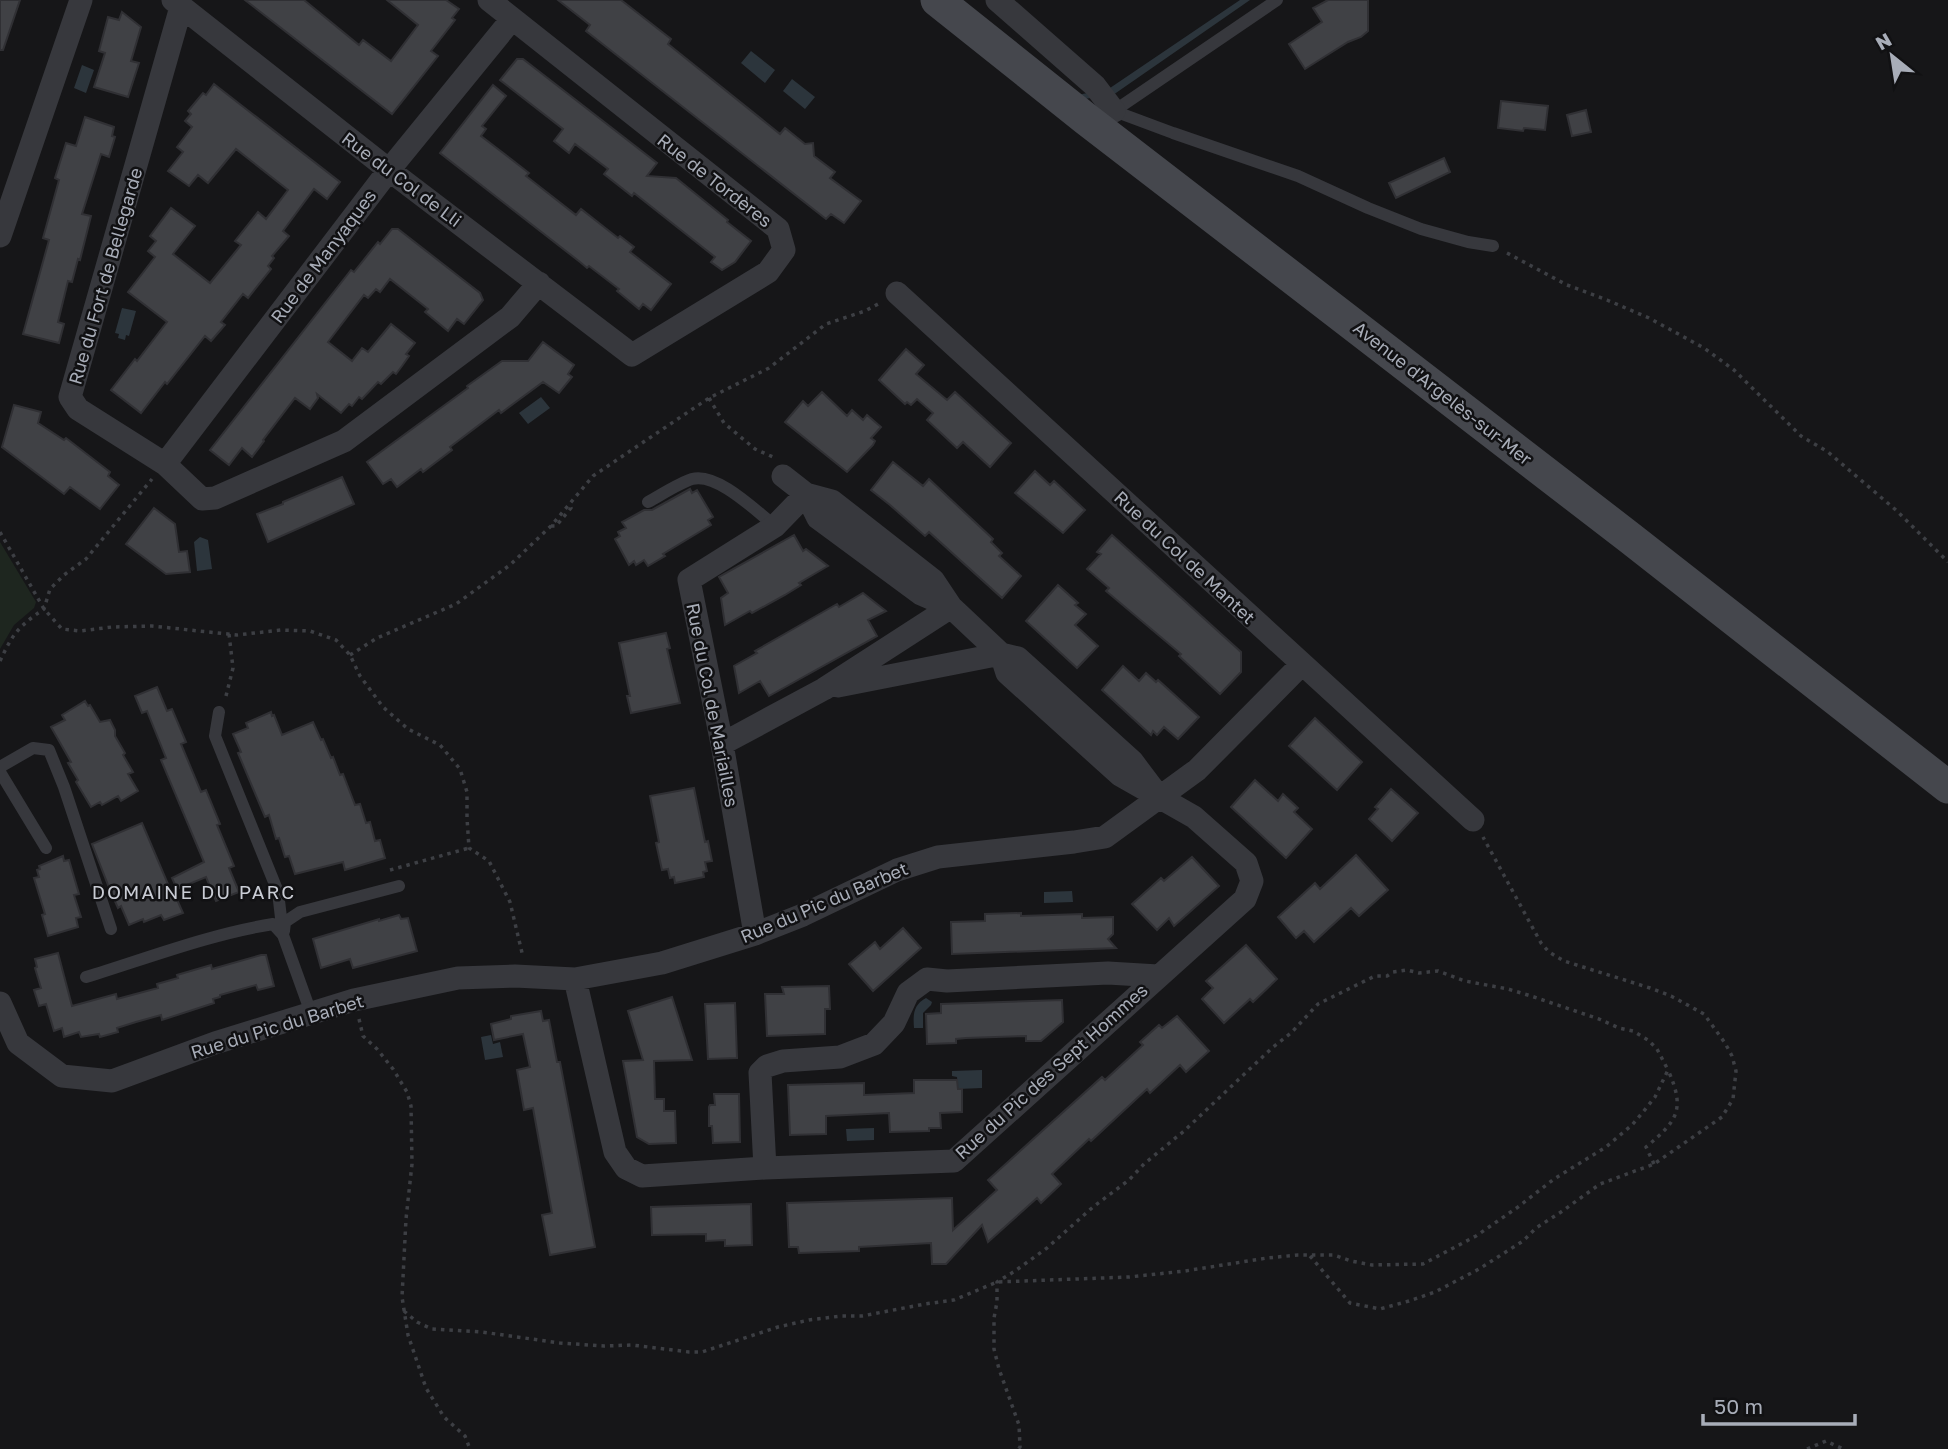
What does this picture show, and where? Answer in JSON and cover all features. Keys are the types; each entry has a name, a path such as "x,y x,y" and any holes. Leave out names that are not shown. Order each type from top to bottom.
{"main road":[{"name":"Avenue d'Argelès-sur-Mer","path":"937,0 1103,117 1630,538 1948,787"}],"street":[{"path":"0,236 81,0"},
{"name":"Rue de Tordères","path":"489,0 778,229 784,250 768,272 632,355"},
{"path":"997,0 1096,86 1103,117"},
{"name":"Rue du Col de Lli","path":"185,5 389,170 632,355"},
{"name":"Rue du Fort de Bellegarde","path":"185,5 70,397 78,409 164,464 202,499 215,498 344,441 510,317 539,283"},
{"name":"Rue de Manyaques","path":"164,464 389,170 512,19"},
{"name":"Rue du Col de Mantet","path":"897,293 1473,820"},
{"path":"783,476 806,495 832,501 933,580 951,607 1001,654"},
{"name":"Rue du Col de Mariailles","path":"755,934 722,744 689,580 775,526 806,495"},
{"path":"722,744 824,689 951,607"},
{"path":"824,689 1001,654 1018,658 1122,751 1159,798"},
{"name":"Rue du Pic du Barbet","path":"0,1003 18,1043 62,1076 112,1081 215,1043 354,1000 458,978 523,976 575,979 662,963 755,934 803,915 897,870 939,857 1105,837 1197,771 1302,664"},
{"name":"Rue du Pic des Sept Hommes","path":"575,979 614,1152 626,1168 642,1176 954,1161 1245,899 1252,881 1246,863 1194,817 1159,798"},
{"path":"765,1168 760,1073 767,1066 783,1061 840,1057 874,1044 894,1023 908,993 928,979 947,981 1108,973 1158,976"}],"lane":[{"path":"1103,117 1277,0"},
{"path":"1103,117 1173,134 1298,176 1421,229 1493,246"},
{"path":"648,502 694,478 716,481 775,526"},
{"path":"219,712 215,736 278,892 283,935 311,1013"},
{"path":"46,848 0,769 33,748 49,750 111,929"},
{"path":"283,935 285,922 300,912 399,886"},
{"path":"86,977 250,928 273,924 283,935"}],"path":[{"path":"1493,246 1567,285 1649,318 1704,348 1734,370 1801,436 1828,452 1897,511 1948,562"},
{"path":"349,655 377,638 456,604 510,565 551,526 556,526 571,508 569,504 593,477 709,398 769,368 826,324 865,311 897,293"},
{"path":"709,398 724,423 754,449 773,457 783,476"},
{"path":"0,661 13,633 44,609 50,589 86,559 164,464"},
{"path":"0,532 44,609 62,629 80,631 112,626 152,626 237,635 281,630 310,631 336,640 383,706 408,729 440,745 460,769 467,792 469,848 489,861 510,902 522,951 523,976"},
{"path":"226,696 233,668 229,634"},
{"path":"1310,1256 1350,1303 1380,1309 1435,1292 1479,1269 1523,1241 1536,1228 1600,1184 1654,1164 1722,1117 1733,1099 1736,1072 1732,1056 1704,1014 1650,988 1564,961 1549,952 1541,943 1473,820"},
{"path":"404,1311 417,1322 432,1329 560,1343 632,1345 702,1352 808,1320 862,1316 954,1300 997,1282 1047,1248 1184,1131 1291,1033 1318,1004 1375,976 1387,976 1407,970 1419,973 1437,971 1465,982 1508,989 1633,1031 1648,1040 1657,1049 1668,1070 1676,1087 1678,1102 1670,1127 1646,1147 1654,1164"},
{"path":"354,1000 363,1036 393,1069 407,1092 411,1107 412,1164 402,1269 402,1297 408,1335 426,1388 444,1418 465,1436 470,1449"},
{"path":"997,1282 1129,1278 1267,1258 1310,1256 1334,1255 1372,1265 1423,1264 1460,1246 1554,1179 1612,1142 1632,1125 1655,1097 1668,1070"},
{"path":"997,1282 994,1349 1019,1425 1018,1449"},
{"path":"1807,1449 1826,1441 1843,1449"}],"shaded area":[{"path":"1240,0 1250,0 1113,95 1084,99 1078,95 1110,88"},
{"path":"751,51 775,70 765,83 741,63"},
{"path":"82,65 94,70 86,93 74,88"},
{"path":"792,79 815,97 805,109 783,91"},
{"path":"122,308 136,311 129,336 126,335 125,340 118,338 119,334 115,333"},
{"path":"541,397 550,408 528,424 519,413"},
{"path":"200,537 208,540 212,569 197,571 194,542"},
{"path":"0,542 36,602 34,608 14,625 0,649"},
{"path":"1072,891 1073,902 1044,903 1044,892"},
{"path":"926,998 932,1002 923,1013 923,1028 914,1028 915,1011 918,1004"},
{"path":"491,1035 493,1044 500,1042 503,1057 485,1060 481,1037"},
{"path":"982,1070 982,1088 958,1089 957,1077 952,1076 952,1071"},
{"path":"874,1128 874,1140 847,1141 846,1129"}],"building":[{"path":"0,0 20,0 3,50 0,50"},
{"path":"245,0 304,0 359,45 363,40 391,61 418,25 387,0 446,0 459,9 452,18 455,20 431,51 438,56 392,114"},
{"path":"558,0 621,0 671,39 668,44 780,134 785,128 805,144 813,143 814,156 835,172 830,178 861,201 844,223 831,214 826,219 586,31 590,25"},
{"path":"1328,0 1368,0 1368,31 1305,69 1289,44 1322,22 1313,8"},
{"path":"122,12 141,27 131,61 139,63 128,97 94,87 105,53 99,51 108,17 119,20"},
{"path":"517,59 523,59 657,163 647,176 676,178 751,241 735,262 722,270 711,262 715,257 634,193 632,196 604,174 608,169 575,144 569,153 554,141 563,129 500,80"},
{"path":"214,84 340,182 327,199 314,189 283,231 289,236 272,256 274,258 268,266 271,269 248,298 243,294 221,322 225,325 211,341 205,336 141,413 111,390 167,322 128,292 155,257 148,251 156,241 150,236 171,208 195,226 173,254 210,283 241,245 235,241 258,212 266,219 288,190 236,149 208,183 198,175 189,186 168,171 183,152 177,147 192,127 185,121 191,114 188,111"},
{"path":"493,85 506,96 482,126 486,129 481,136 529,173 526,176 576,215 581,209 618,238 620,236 634,247 630,252 671,284 651,310 643,304 639,309 617,291 619,289 589,266 587,268 440,153"},
{"path":"1501,101 1548,106 1545,130 1498,128"},
{"path":"1586,110 1591,132 1572,136 1567,115"},
{"path":"85,117 114,127 112,136 115,137 109,157 101,154 82,214 91,216 80,260 78,259 72,282 68,281 58,322 64,324 59,343 23,334 49,240 43,238 59,180 55,178 66,143 76,146"},
{"path":"1444,158 1450,172 1396,198 1389,183"},
{"path":"392,229 398,229 466,282 480,293 483,300 464,324 457,319 448,331 425,312 428,309 390,279 380,292 376,289 368,298 364,295 328,342 352,361 362,348 368,352 391,324 415,343 396,374 393,372 381,384 378,382 362,399 359,397 341,413 317,394 318,398 310,409 295,398 252,457 242,448 229,465 210,450 351,270 354,272"},
{"path":"543,342 574,365 568,374 572,377 559,393 543,382 501,413 499,410 450,447 452,450 423,472 421,469 397,487 391,479 383,484 367,462 502,361 528,361"},
{"path":"906,349 924,365 916,374 947,400 955,392 1011,443 990,467 963,442 957,448 927,420 933,413 917,399 911,405 907,402 905,404 879,380"},
{"path":"822,392 847,416 852,410 863,420 867,415 881,427 871,438 875,441 873,445 847,472 785,422 803,401 808,406"},
{"path":"14,405 41,412 38,423 64,440 66,438 110,472 108,476 119,485 100,509 70,487 64,494 2,447"},
{"path":"893,462 923,486 929,479 993,539 991,542 1002,553 999,556 1021,576 1002,598 929,532 925,536 871,490"},
{"path":"1035,471 1050,485 1054,481 1085,510 1063,533 1015,493"},
{"path":"342,477 354,504 268,542 257,514"},
{"path":"690,489 692,493 697,490 713,517 708,520 711,525 648,566 644,560 636,565 634,561 629,565 615,539 620,536 618,532 626,528 622,522 644,510 652,510"},
{"path":"154,508 175,524 179,552 187,551 190,572 166,574 126,544"},
{"path":"794,535 803,551 806,549 828,566 799,583 801,585 785,595 725,625 721,598 728,593 719,577"},
{"path":"1112,535 1241,652 1241,672 1220,694 1179,656 1181,654 1106,591 1109,588 1087,569 1101,554 1097,552"},
{"path":"1058,585 1086,614 1075,625 1098,646 1077,668 1026,621"},
{"path":"863,593 886,611 868,620 877,636 769,696 760,681 739,693 734,666 837,604 839,607"},
{"path":"666,633 670,648 667,649 680,703 631,713 619,643"},
{"path":"1123,666 1139,681 1146,673 1156,682 1158,680 1199,717 1178,739 1164,727 1157,735 1153,731 1151,735 1102,690"},
{"path":"157,687 167,711 172,709 186,742 181,744 201,792 206,790 234,866 229,868 239,892 216,901 206,877 177,889 172,878 204,862 161,760 166,758 147,711 142,713 135,696"},
{"path":"85,701 100,722 110,720 125,753 123,755 133,772 128,774 138,791 121,801 118,796 102,805 100,802 91,807 76,782 78,780 68,763 71,762 51,727 65,720 62,715"},
{"path":"271,712 282,735 313,722 340,775 343,774 355,805 360,804 366,823 370,822 375,841 380,840 385,858 345,870 343,862 295,874 289,856 285,857 279,838 276,839 269,815 265,817 238,753 241,752 233,734 248,728 246,723"},
{"path":"1315,718 1362,762 1337,790 1289,746"},
{"path":"1255,780 1278,801 1283,794 1298,808 1294,812 1312,829 1286,858 1231,807"},
{"path":"694,788 705,842 708,841 712,861 705,862 707,871 703,872 704,877 675,883 674,877 670,878 668,869 662,870 650,796"},
{"path":"1391,789 1418,813 1392,841 1369,819 1378,809 1375,807"},
{"path":"142,823 183,913 164,920 161,915 144,922 143,919 129,925 121,906 118,908 92,844"},
{"path":"1356,855 1388,890 1359,916 1351,908 1314,942 1304,931 1296,938 1278,917 1315,883 1320,889"},
{"path":"63,856 64,861 69,860 79,894 74,895 81,917 76,918 78,927 48,936 42,915 45,914 34,878 39,877 39,866"},
{"path":"1192,857 1219,886 1174,926 1169,918 1157,930 1132,904 1161,878 1164,881"},
{"path":"1021,913 1021,916 1082,914 1082,918 1113,917 1113,934 1108,939 1116,948 952,954 951,922 985,921 985,914"},
{"path":"399,915 401,919 408,918 417,951 353,968 350,959 321,968 313,939"},
{"path":"903,928 921,948 873,991 849,964 875,942 880,949"},
{"path":"1246,945 1277,979 1253,1002 1250,999 1224,1023 1202,999 1213,988 1206,981"},
{"path":"58,953 72,1006 116,994 117,999 158,988 157,984 178,978 177,975 211,965 212,969 261,955 266,955 274,986 258,990 256,985 220,995 213,999 214,1003 162,1020 161,1015 136,1022 117,1028 118,1032 100,1037 99,1034 81,1037 79,1032 64,1037 62,1028 54,1031 46,1004 39,1006 34,990 41,988 35,959"},
{"path":"829,986 830,1009 825,1009 825,1034 767,1036 765,994 784,994 782,987"},
{"path":"672,997 692,1060 654,1061 655,1099 664,1099 664,1111 675,1111 676,1143 649,1144 637,1137 623,1061 643,1060 628,1011"},
{"path":"1062,1000 1063,1022 1041,1041 1026,1041 1026,1036 966,1038 956,1039 956,1043 927,1044 926,1014 941,1013 941,1004"},
{"path":"735,1003 737,1058 708,1059 705,1004"},
{"path":"541,1011 543,1021 549,1020 557,1062 560,1062 595,1247 550,1255 542,1215 552,1213 533,1108 524,1110 517,1070 530,1067 523,1034 494,1040 491,1024 511,1019 511,1016"},
{"path":"1177,1016 1209,1051 1186,1072 1180,1065 1150,1093 1147,1089 1091,1141 1089,1139 1052,1174 1061,1184 1041,1203 1037,1198 988,1242 982,1225 946,1264 932,1264 931,1243 859,1247 859,1251 799,1253 798,1247 789,1247 787,1203 952,1198 953,1230 997,1190 988,1180 1102,1077 1105,1080 1143,1045 1140,1042 1159,1025 1162,1028"},
{"path":"914,1080 957,1080 958,1089 962,1089 962,1112 940,1113 941,1128 929,1128 929,1131 890,1132 889,1113 826,1116 826,1134 790,1135 788,1085 864,1083 864,1095 914,1093"},
{"path":"714,1094 739,1094 740,1142 713,1143 709,1107 715,1105"},
{"path":"751,1204 752,1245 725,1246 725,1240 706,1241 706,1234 652,1235 651,1207"}],"district":[{"name":"DOMAINE DU PARC","path":"194,891"}]}
